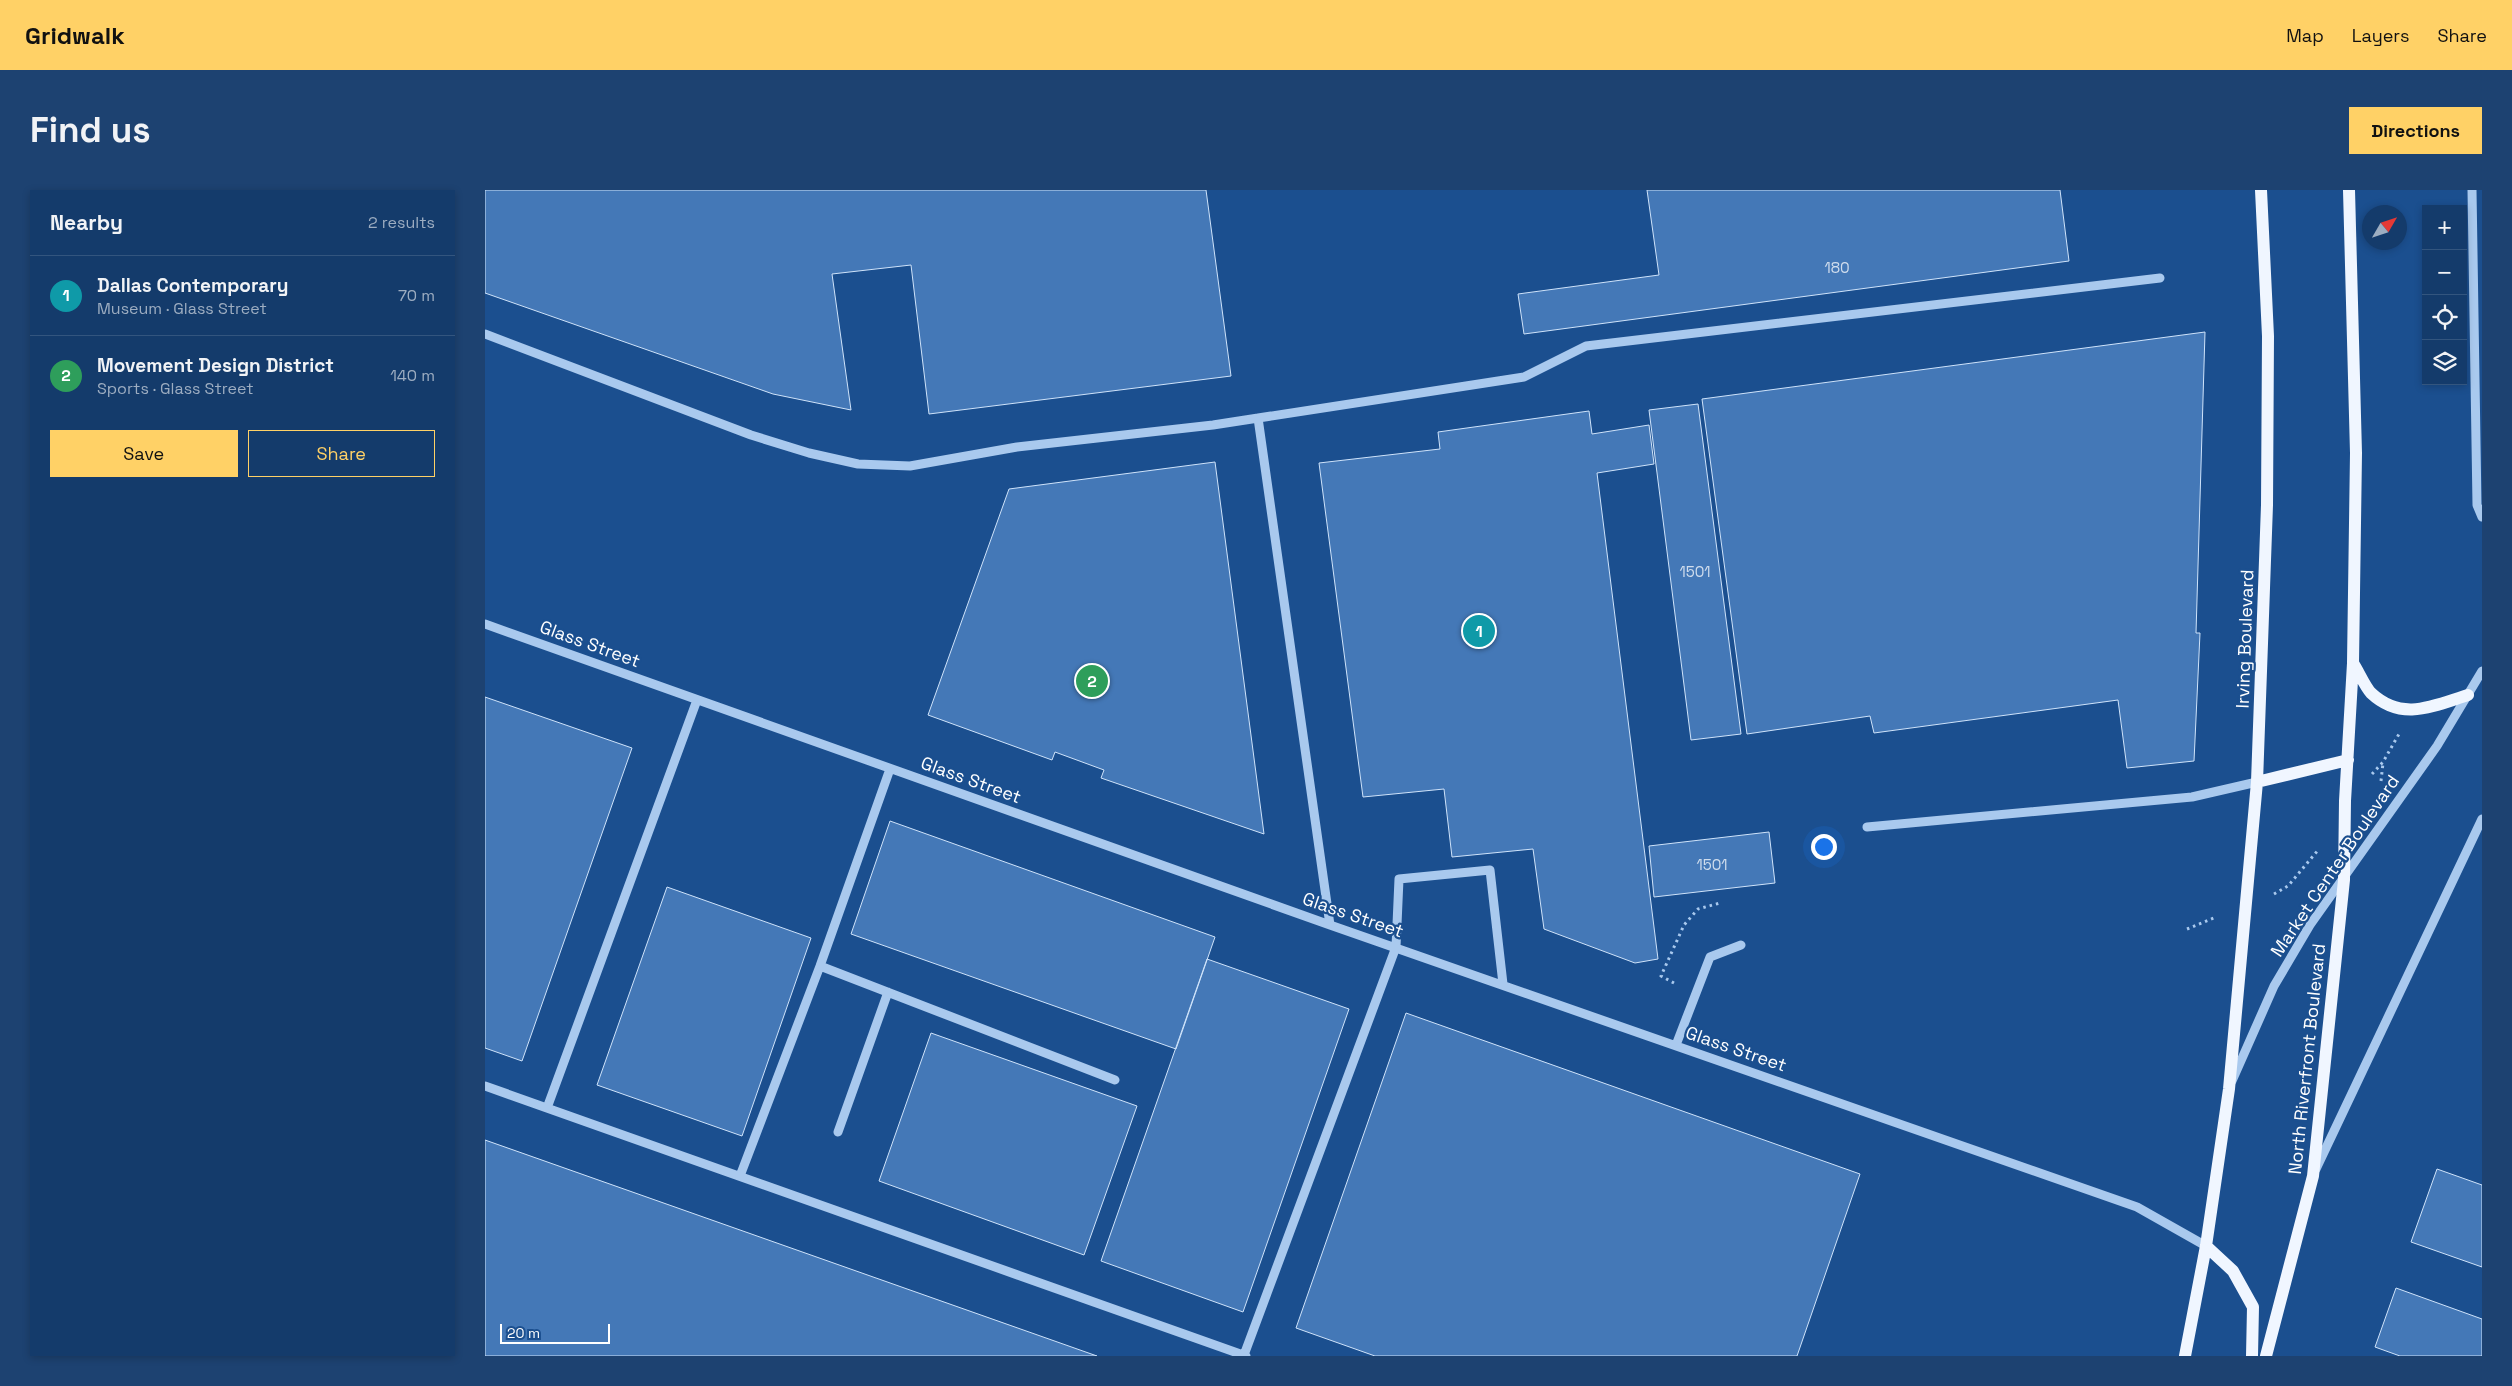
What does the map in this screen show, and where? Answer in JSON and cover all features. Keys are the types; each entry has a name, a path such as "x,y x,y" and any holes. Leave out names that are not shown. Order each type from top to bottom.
{"main road":[{"name":"Irving Boulevard","path":"2229,1088 2257,782 2267,505 2268,336 2261,190"},
{"path":"2257,782 2348,760 2353,663 2356,452 2349,190"},
{"path":"2353,663 2370,692 2392,708 2427,709 2468,694"},
{"name":"North Riverfront Boulevard","path":"2266,1356 2313,1176 2344,880 2348,760"},
{"path":"2185,1356 2207,1246 2229,1088"},
{"path":"2207,1246 2233,1272 2253,1307 2253,1356"}],"street":[{"path":"2472,190 2477,505 2482,517"},
{"path":"485,334 751,435 809,453 858,464 910,466 1017,447 1258,418 1524,377 1586,346 2160,278"},
{"path":"1258,418 1330,925"},
{"name":"Glass Street","path":"485,624 1330,925 1503,984 2137,1208 2207,1246"},
{"name":"Market Center Boulevard","path":"2229,1088 2274,986 2310,925 2344,880 2437,746 2482,670"},
{"path":"547,1108 563,1059 697,700"},
{"path":"740,1176 820,966 890,769"},
{"path":"1867,827 2192,797 2257,782"},
{"path":"2313,1176 2482,819"},
{"path":"485,1086 1245,1356 1396,947 1399,879 1490,870 1503,984"},
{"path":"1676,1045 1711,957 1741,945"},
{"path":"820,966 1115,1080"},
{"path":"838,1132 888,992"}],"path":[{"path":"2372,775 2383,762 2402,729"},
{"path":"2381,781 2383,762"},
{"path":"2275,894 2289,886 2319,849 2321,840"},
{"path":"1674,983 1661,976 1685,925 1698,909 1720,903"},
{"path":"2187,929 2215,917"}],"building":[{"path":"485,190 1206,190 1231,376 929,414 911,265 832,274 851,410 773,394 485,293"},
{"path":"1647,190 2060,190 2069,261 1524,334 1518,294 1659,275"},
{"path":"2205,332 2196,633 2200,633 2194,761 2127,768 2118,700 1874,733 1870,716 1747,734 1702,399"},
{"path":"1698,404 1741,734 1691,740 1649,410"},
{"path":"1589,411 1592,434 1649,425 1654,464 1597,473 1658,959 1635,963 1544,929 1533,849 1452,857 1444,789 1363,797 1319,463 1440,449 1438,432"},
{"path":"1215,462 1264,834 1101,778 1104,770 1055,752 1052,760 928,715 1009,489"},
{"path":"485,697 632,748 522,1061 485,1048"},
{"path":"890,821 1215,937 1176,1049 851,934"},
{"path":"1769,832 1775,883 1654,897 1649,846"},
{"path":"667,887 811,938 742,1136 597,1085"},
{"path":"1207,959 1349,1009 1243,1312 1101,1261"},
{"path":"1406,1013 1860,1174 1797,1356 1375,1356 1296,1328"},
{"path":"931,1033 1137,1106 1084,1255 879,1181"},
{"path":"485,1140 1097,1356 485,1356"},
{"path":"2437,1169 2482,1185 2482,1267 2411,1242"},
{"path":"2396,1288 2482,1319 2482,1356 2400,1356 2375,1347"}],"place":[{"name":"Dallas Contemporary","path":"1479,631"},
{"name":"Movement Design District","path":"1092,681"}]}
